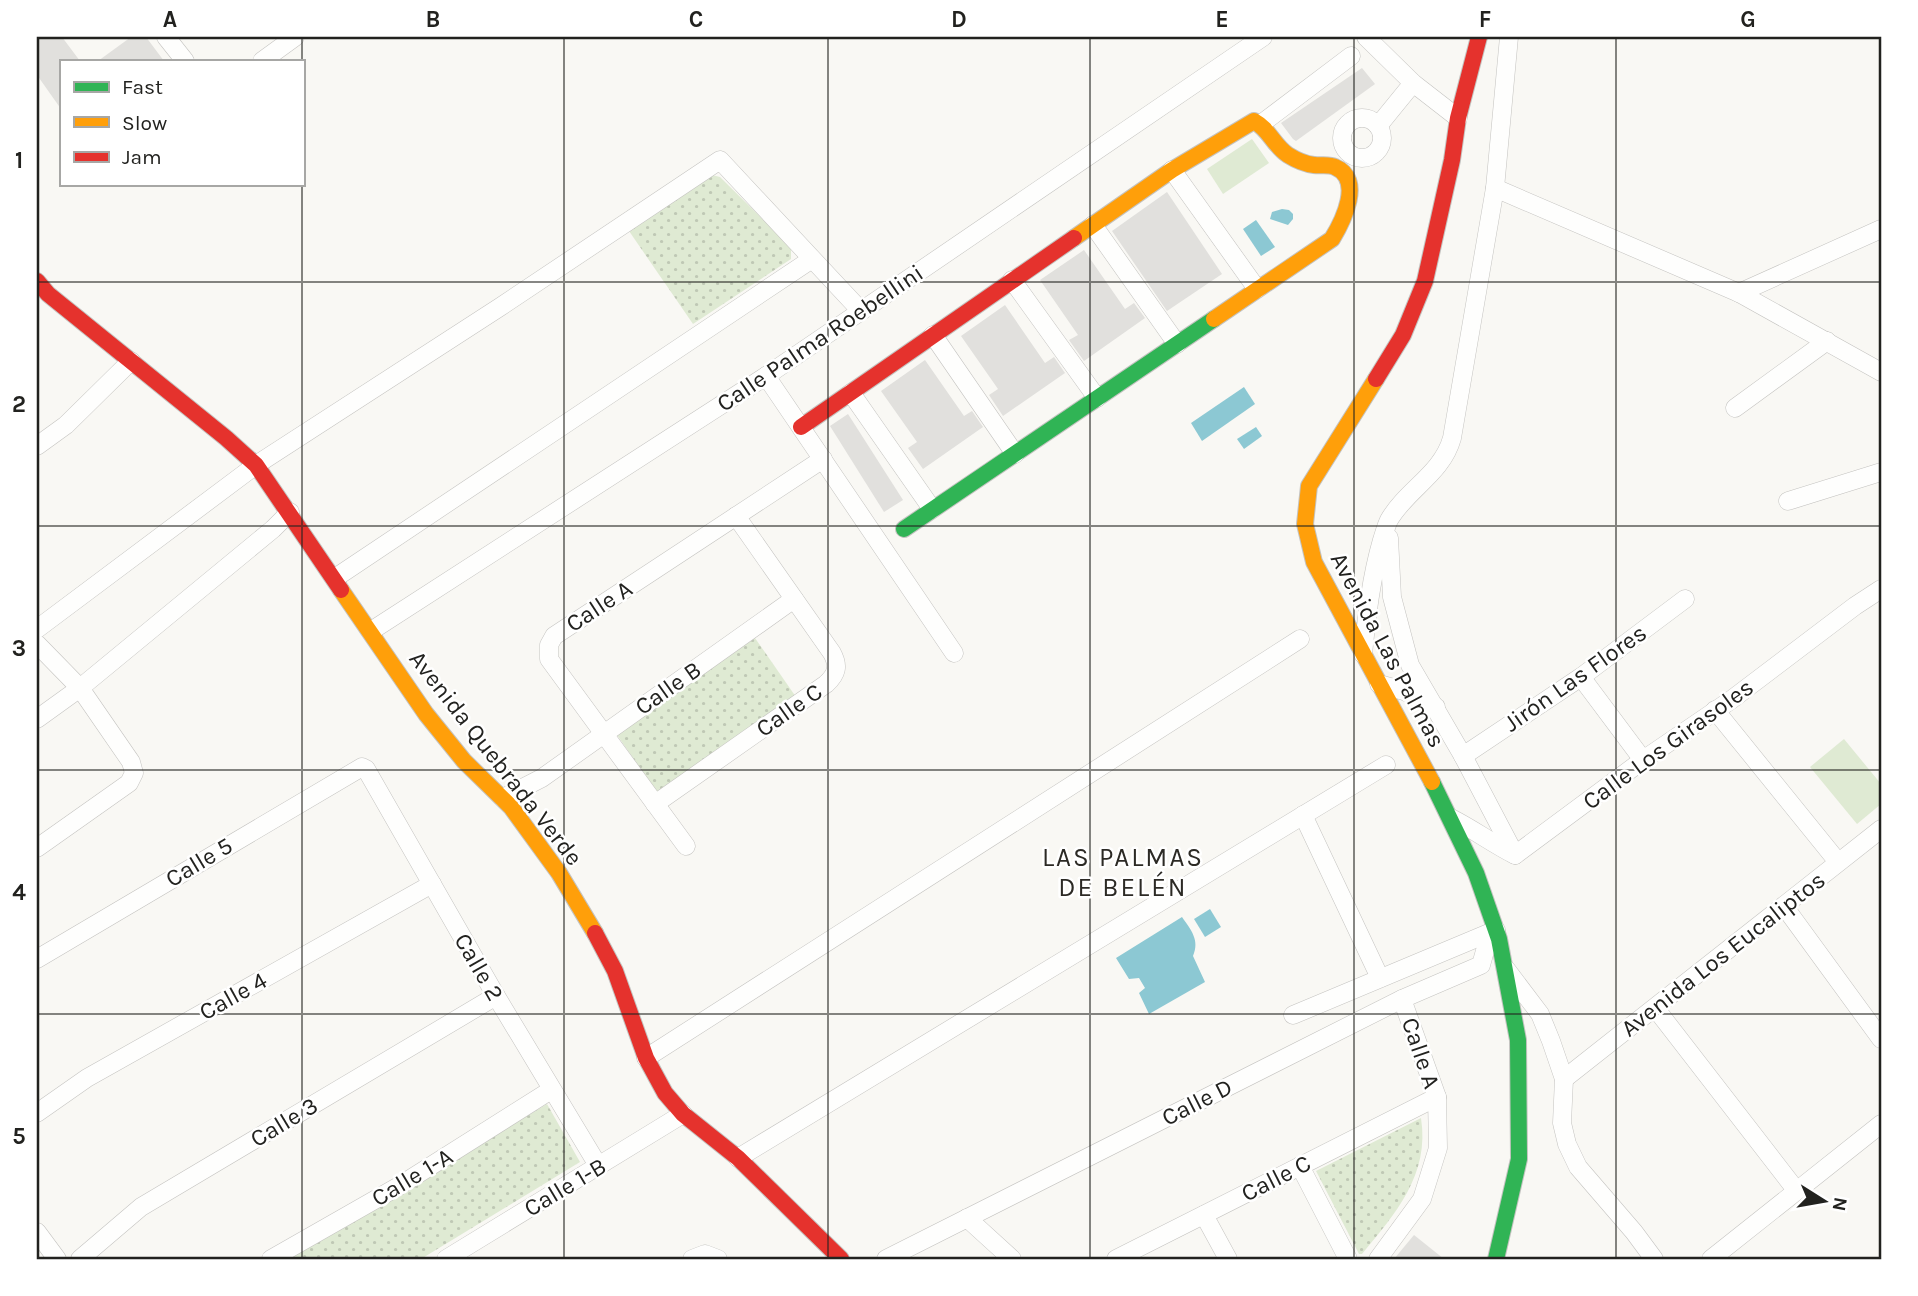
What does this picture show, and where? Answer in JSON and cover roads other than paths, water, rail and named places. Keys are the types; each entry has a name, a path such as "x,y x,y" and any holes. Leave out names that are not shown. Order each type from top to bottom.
{"street":[{"path":"166,37 184,60"},
{"path":"263,60 295,37"},
{"name":"Calle Palma Roebellini","path":"370,631 766,376 1263,37"},
{"path":"1367,37 1413,83 1458,118"},
{"name":"Avenida Las Palmas","path":"1479,37 1458,118 1452,160 1420,292 1403,335 1309,486 1305,524 1314,562 1451,818 1476,873 1504,968 1518,1040 1519,1159 1496,1259"},
{"path":"1363,654 1371,587 1389,520 1436,470 1448,450 1495,188 1509,37"},
{"path":"1261,124 1351,56"},
{"path":"1474,60 1507,60"},
{"path":"1378,126 1413,83"},
{"path":"1356,118 1368,119 1378,126 1382,138 1378,150 1368,157 1351,155 1343,147 1342,135 1356,118"},
{"path":"801,427 1172,170 1254,121 1261,124 1285,153 1311,165 1340,170 1349,181 1348,206 1342,224 1332,239 904,529"},
{"path":"1340,170 1351,155"},
{"path":"37,629 256,465 720,160 849,295 861,311"},
{"path":"1172,170 1257,289"},
{"path":"1495,188 1739,293 1881,372"},
{"path":"1093,225 1177,344"},
{"path":"1739,293 1881,229"},
{"path":"334,578 812,259"},
{"path":"1012,280 1097,398"},
{"name":"Avenida Quebrada Verde","path":"40,293 131,361 256,465 426,714 464,761 507,803 552,862 584,912 615,971 646,1058 665,1093 683,1114 738,1158 841,1259"},
{"path":"933,335 1015,454"},
{"path":"1735,408 1827,341"},
{"path":"37,446 66,425 131,361"},
{"path":"766,376 954,653"},
{"path":"851,393 932,509"},
{"name":"Calle A","path":"686,846 549,659 551,640 823,459"},
{"path":"1788,501 1881,472"},
{"path":"37,719 80,688 273,529 290,512"},
{"name":"Calle C","path":"655,804 826,684 835,673 836,661 832,653 736,516"},
{"path":"1389,520 1392,597 1410,665 1436,707 1515,855"},
{"name":"Calle Los Girasoles","path":"1515,855 1881,589"},
{"name":"Calle B","path":"507,803 794,599"},
{"name":"Jirón Las Flores","path":"1463,756 1581,677 1685,599"},
{"path":"646,1058 1300,639"},
{"path":"37,644 80,688 131,762 134,773 129,783 37,849"},
{"path":"1581,677 1643,760"},
{"path":"1379,684 1404,691 1436,707"},
{"path":"1715,710 1838,862"},
{"path":"738,1158 1386,765"},
{"name":"Calle 2","path":"362,767 366,769 551,1090 599,1167"},
{"name":"Calle 5","path":"37,959 362,767"},
{"path":"1303,815 1380,978"},
{"path":"1451,818 1515,855"},
{"name":"Avenida Los Eucaliptos","path":"1564,1079 1881,829"},
{"name":"Calle 4","path":"37,1113 87,1078 432,884"},
{"path":"1784,906 1881,1039"},
{"path":"1293,1015 1493,932"},
{"name":"Calle D","path":"886,1259 1402,999 1481,965 1493,932"},
{"path":"1504,968 1540,1013 1564,1079 1562,1123 1567,1144 1578,1167 1654,1259"},
{"name":"Calle 3","path":"80,1259 141,1207 496,996"},
{"name":"Calle A","path":"1378,1259 1422,1199 1438,1148 1437,1097 1402,999"},
{"path":"1656,1009 1796,1190"},
{"name":"Calle 1-A","path":"271,1259 399,1186 551,1090"},
{"name":"Calle C","path":"1116,1259 1437,1097"},
{"name":"Calle 1-B","path":"446,1259 683,1114"},
{"path":"1711,1259 1881,1124"},
{"path":"1300,1166 1348,1259"},
{"path":"1204,1215 1228,1259"},
{"path":"967,1218 1012,1259"},
{"path":"37,1232 57,1259"},
{"path":"692,1259 705,1254 718,1259"}],"water":[{"path":"1282,209 1293,214 1288,225 1270,219 1272,212"},
{"path":"1256,220 1275,247 1261,256 1243,229"},
{"path":"1244,387 1255,404 1202,441 1191,423"},
{"path":"1256,427 1262,436 1244,449 1237,439"},
{"path":"1210,909 1221,927 1205,937 1194,919"},
{"path":"1182,917 1193,935 1196,945 1193,956 1205,982 1149,1014 1139,993 1145,988 1139,978 1129,979 1116,958"}],"district":[{"name":"LAS PALMAS DE BELÉN","path":"1123,872"}]}
